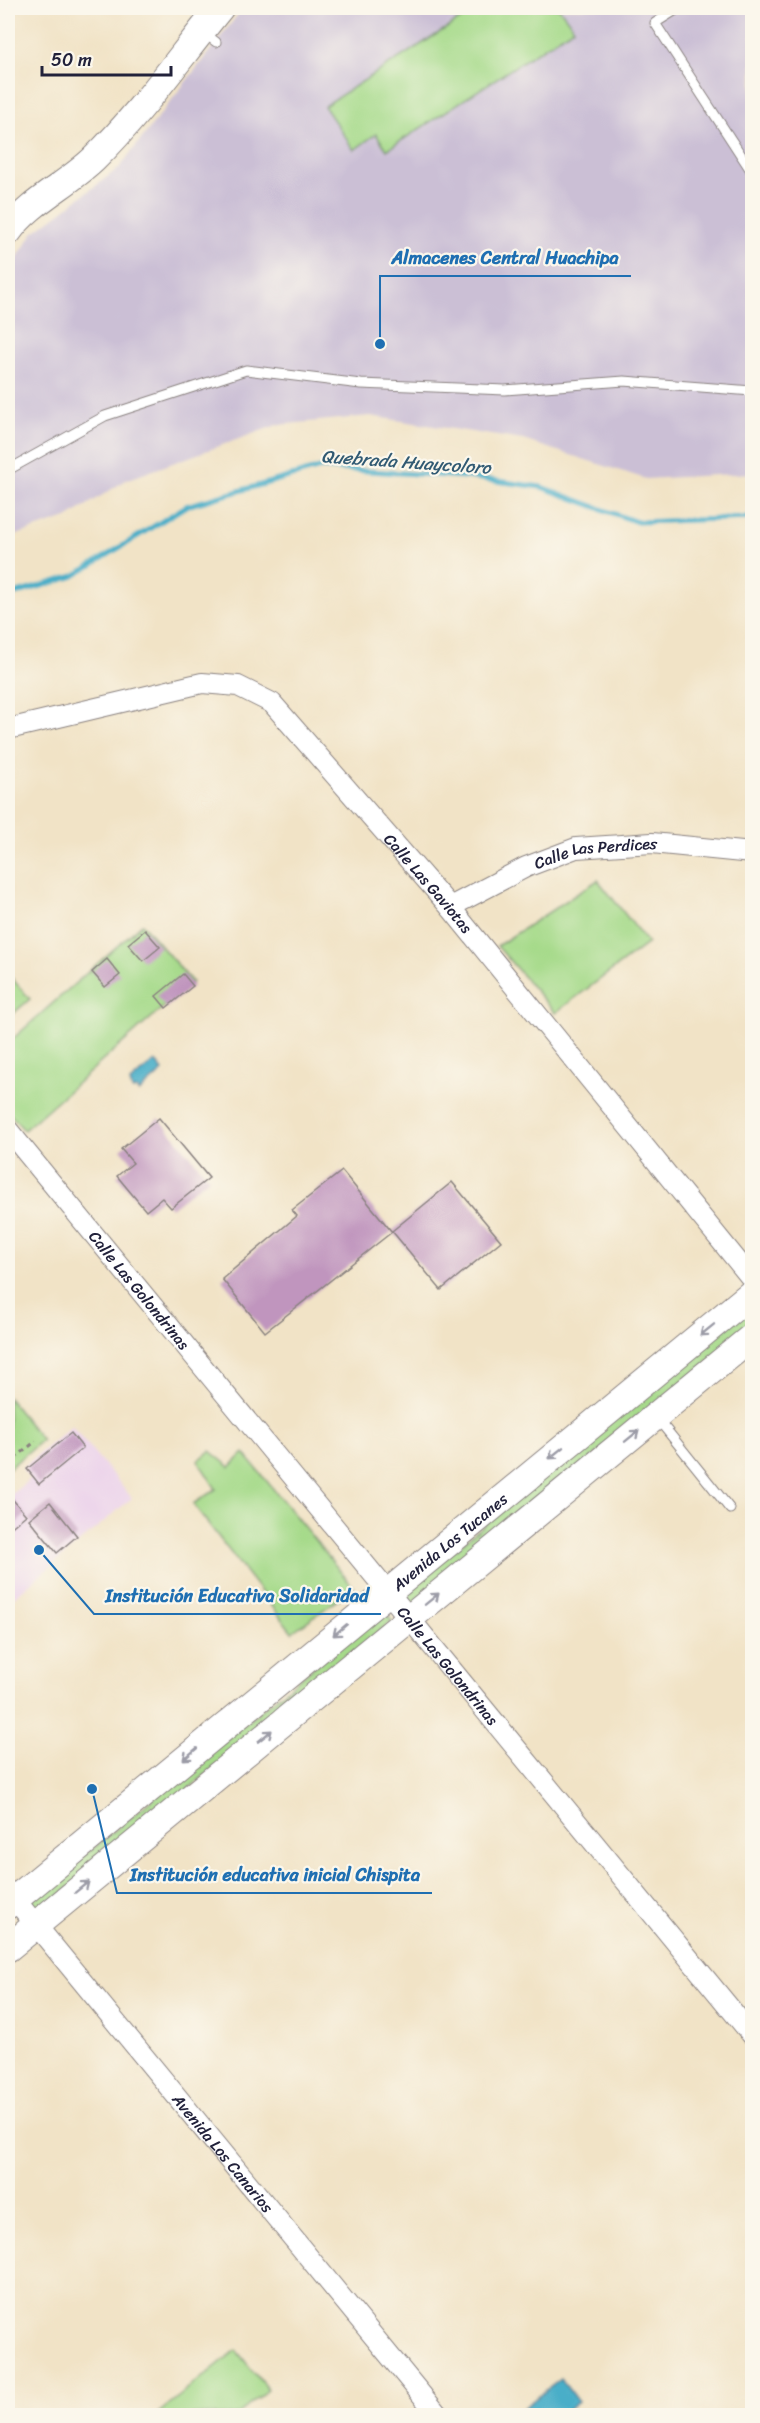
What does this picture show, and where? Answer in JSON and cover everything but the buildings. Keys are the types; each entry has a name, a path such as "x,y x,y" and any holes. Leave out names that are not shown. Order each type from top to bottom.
{"street":[{"path":"8,232 16,220 84,169 119,134 208,37 220,8"},
{"name":"Calle Las Gaviotas","path":"8,729 202,683 238,686 272,703 450,907 753,1279"},
{"name":"Calle Las Perdices","path":"450,907 526,867 576,848 652,843 753,853"},
{"name":"Calle Las Golondrinas","path":"8,1130 753,2035"},
{"name":"Avenida Los Tucanes","path":"10,1898 753,1293"},
{"name":"Avenida Los Tucanes","path":"8,1948 753,1337"},
{"name":"Avenida Los Canarios","path":"10,1898 37,1924 439,2415"}],"lane":[{"path":"679,8 655,23 753,172"},
{"path":"8,470 105,416 246,370 361,384 494,390 624,381 753,391"},
{"path":"656,1416 730,1509"}],"path":[{"path":"8,1464 36,1441"}],"shaded area":[{"path":"243,8 752,8 752,473 646,479 523,440 370,416 277,425 126,480 67,518 8,538 8,272 33,233 119,168"},
{"path":"72,1426 132,1498 8,1602 8,1497 30,1479 22,1468"}],"green space":[{"path":"478,8 559,8 574,28 387,150 376,134 354,150 324,106"},
{"path":"598,880 648,943 555,1013 497,946"},
{"path":"142,924 192,982 24,1130 8,1112 8,1043"},
{"path":"8,974 30,999 8,1018"},
{"path":"752,1306 752,1326 412,1606 400,1594"},
{"path":"8,1398 42,1440 8,1469"},
{"path":"210,1451 230,1467 244,1453 354,1588 292,1632 193,1504 216,1489 198,1461"},
{"path":"383,1610 392,1621 37,1914 29,1901"},
{"path":"236,2350 268,2390 237,2415 156,2415"}],"water":[{"path":"155,1061 163,1071 139,1092 137,1089 132,1090 130,1082"},
{"path":"561,2379 578,2402 561,2415 528,2415 523,2408"}],"waterway":[{"name":"Quebrada Huaycoloro","path":"8,596 74,576 186,506 320,468 467,477 541,487 637,522 752,518"}],"place":[{"name":"Almacenes Central Huachipa","path":"380,344"},
{"name":"Institución Educativa Solidaridad","path":"39,1550"},
{"name":"Institución educativa inicial Chispita","path":"92,1789"}]}
